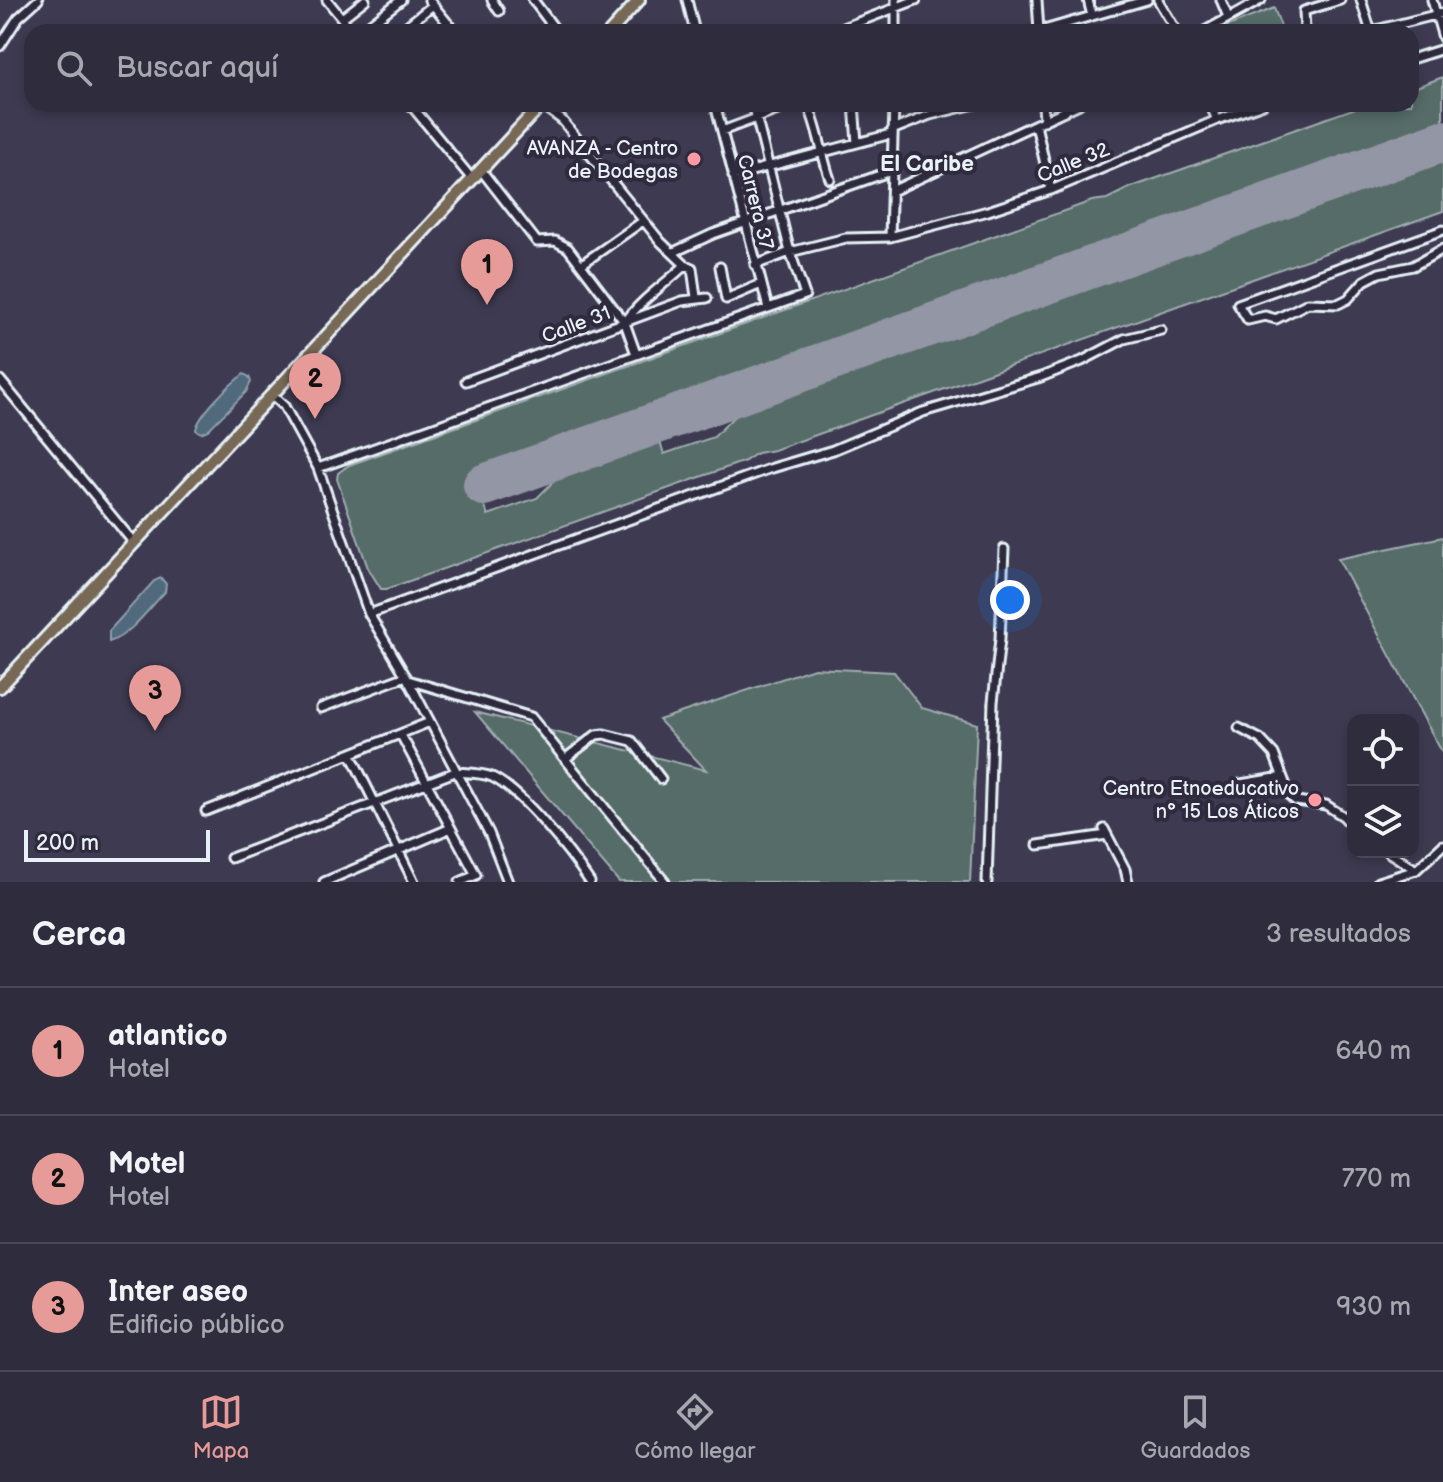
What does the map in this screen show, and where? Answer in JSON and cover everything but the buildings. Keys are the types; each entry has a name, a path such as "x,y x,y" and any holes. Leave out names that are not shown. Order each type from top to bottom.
{"highway":[{"path":"617,24 639,0"},
{"path":"0,687 535,112"}],"street":[{"path":"0,46 18,18 38,0"},
{"path":"327,0 347,24"},
{"path":"342,18 365,0"},
{"path":"370,24 401,0"},
{"path":"492,0 499,11"},
{"path":"533,0 551,24"},
{"path":"687,0 693,24"},
{"path":"854,24 896,4 916,0"},
{"path":"1037,0 1038,24"},
{"path":"1088,0 1092,16"},
{"path":"1065,24 1147,0"},
{"path":"1158,0 1172,24"},
{"path":"1221,0 1228,17"},
{"path":"1216,24 1261,0"},
{"path":"1305,24 1304,11 1340,0"},
{"path":"1361,0 1368,24"},
{"path":"1432,0 1439,14 1443,38"},
{"path":"408,24 431,3 448,23"},
{"path":"1401,24 1439,14"},
{"path":"1419,56 1443,49"},
{"path":"417,112 472,179"},
{"path":"552,112 562,120 643,221 685,265 692,268 696,297"},
{"name":"Carrera 37","path":"717,112 768,308"},
{"path":"318,468 805,295 790,252 756,112"},
{"path":"722,131 773,112"},
{"path":"812,112 830,179"},
{"path":"855,112 857,143"},
{"path":"890,237 893,112"},
{"path":"733,176 857,143 942,112"},
{"path":"1043,112 1044,121"},
{"path":"892,191 1063,112"},
{"path":"1214,112 1217,120"},
{"name":"Calle 32","path":"755,265 790,252 846,238 890,237 988,211 1051,190 1240,112"},
{"path":"1036,125 1051,190"},
{"path":"481,170 537,242 555,241 568,248 582,264 625,323 636,354"},
{"path":"674,252 894,170"},
{"path":"582,264 643,221"},
{"path":"1443,230 1238,304 1248,320 1265,316 1276,319 1308,303 1338,304 1348,299 1364,281 1379,273 1413,266 1443,249"},
{"path":"625,323 634,309 685,265"},
{"path":"720,267 726,299 761,284"},
{"name":"Calle 31","path":"466,381 696,297 707,298"},
{"path":"369,614 769,469 833,450 923,412 1041,377 1082,361 1124,339 1161,330"},
{"path":"0,380 134,543"},
{"path":"272,395 284,406 318,468 369,614 407,678 489,833 508,882"},
{"path":"987,882 993,702 1000,639 1004,549"},
{"path":"321,708 407,678 531,717 665,882"},
{"path":"206,811 430,722"},
{"path":"1239,728 1260,739 1274,754 1283,785 1290,796 1296,801 1326,805 1347,820"},
{"path":"565,759 596,735 604,734 632,741 661,779"},
{"path":"401,735 476,875 460,882"},
{"path":"351,755 414,882"},
{"path":"231,858 455,772 491,777 522,800 575,859 590,882"},
{"path":"1235,785 1282,777"},
{"path":"324,882 451,828"},
{"path":"1038,845 1105,832 1128,882"},
{"path":"1378,882 1400,878 1416,870 1443,845"},
{"path":"1397,858 1416,870"},
{"path":"350,872 355,882"}],"green space":[{"path":"1274,8 1280,24 1233,24"},
{"path":"1443,77 1443,125 472,473 488,515 537,498 566,469 659,438 664,454 714,437 744,406 1443,155 1443,211 774,450 757,453 745,461 387,589 381,589 368,568 337,479 338,473 349,465 1092,201 1107,199 1129,188 1344,112 1419,112 1419,86"},
{"path":"1443,537 1443,754 1338,559"},
{"path":"814,668 894,672 922,708 977,724 970,882 619,882 475,712 706,770 659,720"}],"water":[{"path":"244,374 251,382 246,392 208,430 201,433 196,430 209,408"},
{"path":"161,578 166,584 165,592 132,627 109,642 109,631 154,581"}],"runway":[{"path":"484,485 1443,141"}],"place":[{"name":"AVANZA - Centro de Bodegas","path":"694,159"},
{"name":"atlantico","path":"487,305"},
{"name":"Motel","path":"315,419"},
{"name":"Inter aseo","path":"155,731"},
{"name":"Centro Etnoeducativo n° 15 Los Áticos","path":"1315,800"}],"district":[{"name":"El Caribe","path":"927,163"}]}
